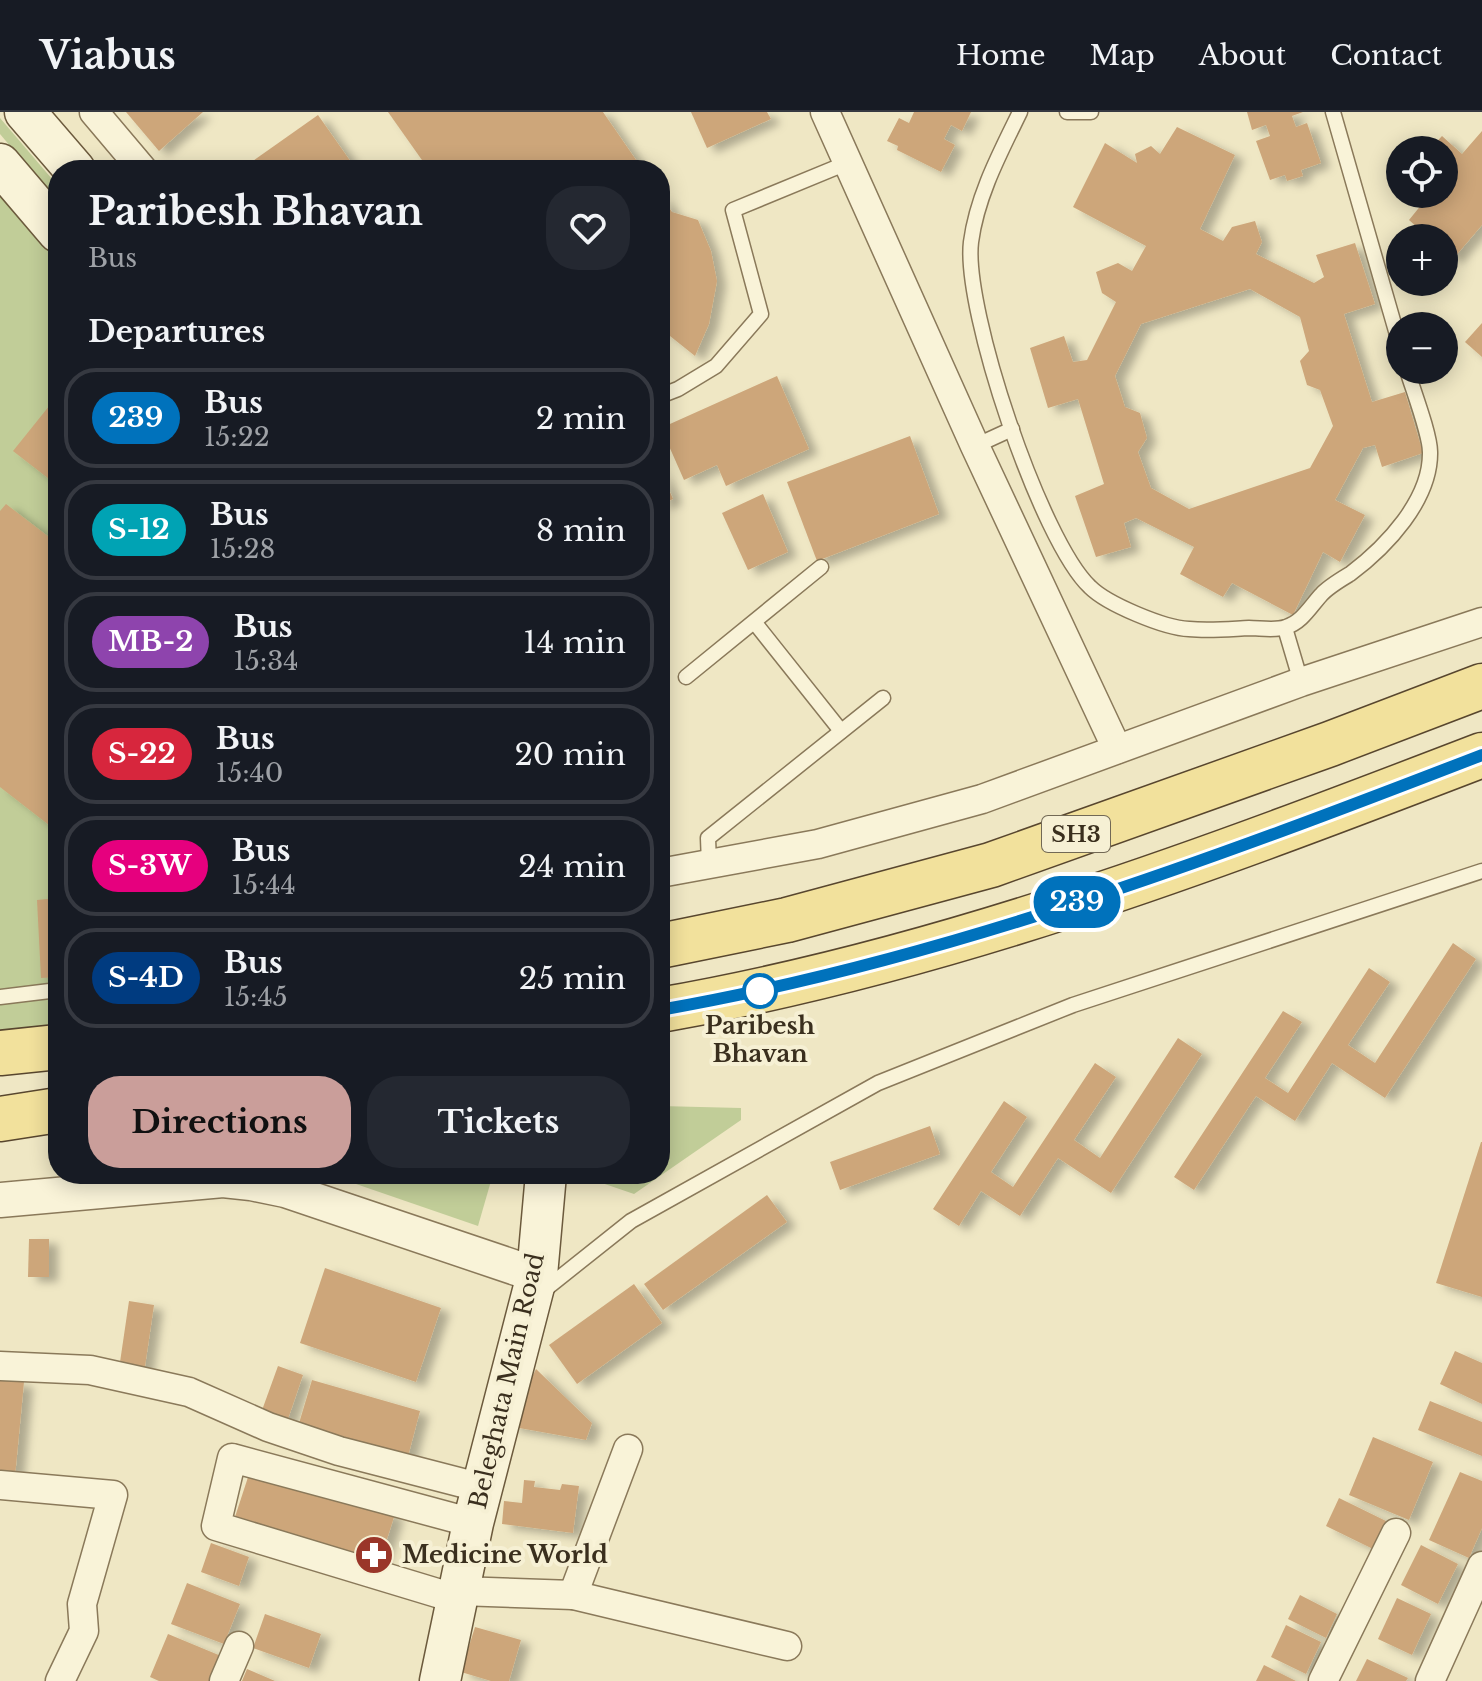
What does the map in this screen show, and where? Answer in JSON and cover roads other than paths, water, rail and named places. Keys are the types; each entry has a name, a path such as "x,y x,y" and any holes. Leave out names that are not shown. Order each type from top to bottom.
{"main road":[{"path":"25,112 66,160"},
{"path":"0,164 48,220"},
{"name":"SH3","path":"670,944 787,920 991,865 1330,744 1482,686"},
{"path":"670,1008 805,981 1012,925 1354,804 1482,755"},
{"path":"0,1053 48,1048"},
{"path":"0,1119 48,1112"},
{"name":"Beleghata Main Road","path":"440,1681 478,1505 534,1288 545,1184"}],"street":[{"path":"94,112 135,160"},
{"path":"825,112 975,446 1117,749"},
{"path":"670,871 818,844 982,799 1301,682 1482,622"},
{"path":"0,1200 173,1184"},
{"path":"256,1184 285,1190 534,1288"},
{"path":"0,1366 90,1370 189,1392 282,1432 478,1505"},
{"path":"573,1595 628,1449"},
{"path":"478,1505 232,1458 216,1526 458,1595 573,1595 787,1646"},
{"path":"0,1485 113,1495 82,1604 84,1631 60,1681"},
{"path":"1323,1681 1396,1533"},
{"path":"1430,1681 1482,1566"},
{"path":"224,1681 239,1646"}],"lane":[{"path":"1020,112 987,181 971,241 971,272 982,331 1028,475 1068,561 1091,589 1136,614 1186,630 1285,628 1308,613 1322,593 1370,559 1404,524 1426,479 1430,451 1411,384"},
{"path":"1059,112 1091,112"},
{"path":"1333,112 1391,312"},
{"path":"670,392 716,366 761,314 733,210 847,163"},
{"path":"975,446 1012,429"},
{"path":"686,677 821,567"},
{"path":"755,623 841,731"},
{"path":"1285,628 1301,682"},
{"path":"709,864 708,838 883,698"},
{"path":"534,1288 631,1221 878,1083 1073,1005 1482,871"},
{"path":"0,997 48,991"}],"place":[{"name":"Paribesh Bhavan","path":"760,991"},
{"name":"Medicine World","path":"374,1555"}]}
